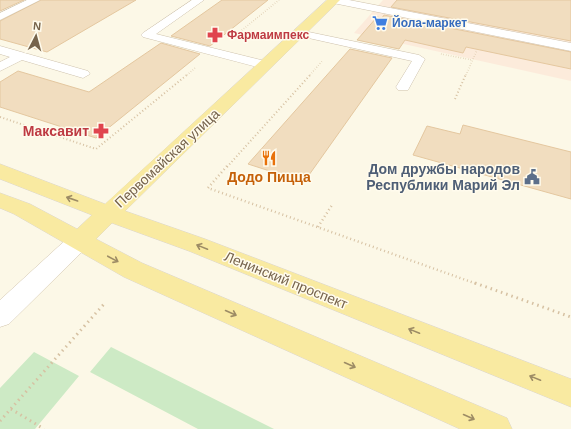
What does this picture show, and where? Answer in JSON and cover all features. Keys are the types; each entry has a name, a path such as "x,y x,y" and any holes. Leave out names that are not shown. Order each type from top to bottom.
{"main road":[{"name":"Первомайская улица","path":"0,316 333,0"},
{"name":"Ленинский проспект","path":"0,171 45,190 197,245 571,393"},
{"path":"0,200 22,209 133,270 496,429"}],"lane":[{"path":"0,17 35,0"},
{"path":"199,0 147,35 265,65"},
{"path":"333,0 571,47"},
{"path":"299,33 419,59 403,87"},
{"path":"0,50 83,74"},
{"path":"0,67 20,56"}],"path":[{"path":"0,117 96,149 279,0"},
{"path":"455,99 479,44"},
{"path":"325,57 208,188 571,317"},
{"path":"318,227 332,204"},
{"path":"0,421 104,304"},
{"path":"11,409 44,429"}],"shaded area":[{"path":"383,0 571,0 571,81 354,33"}],"green space":[{"path":"111,347 274,429 198,429 90,372"},
{"path":"34,352 79,376 35,429 0,429 0,388"}],"building":[{"path":"0,0 24,0 0,11"},
{"path":"41,0 136,0 47,52 0,39 0,21"},
{"path":"222,0 268,0 210,46 171,36"},
{"path":"397,0 571,0 571,41 391,7"},
{"path":"384,15 571,52 571,69 466,47 463,53 405,40 399,49 357,40 377,17 382,18"},
{"path":"161,43 200,54 96,138 0,107 0,82 18,71 89,92"},
{"path":"350,49 392,58 304,182 248,164"},
{"name":"Дом дружбы народов Республики Марий Эл","path":"463,125 571,152 571,199 413,155 427,126 460,134"}],"place":[{"name":"Йола-маркет","path":"380,23"},
{"name":"Фармаимпекс","path":"215,35"},
{"name":"Максавит","path":"101,131"},
{"name":"Додо Пицца","path":"269,158"},
{"name":"Дом дружбы народов Республики Марий Эл","path":"532,177"}]}
